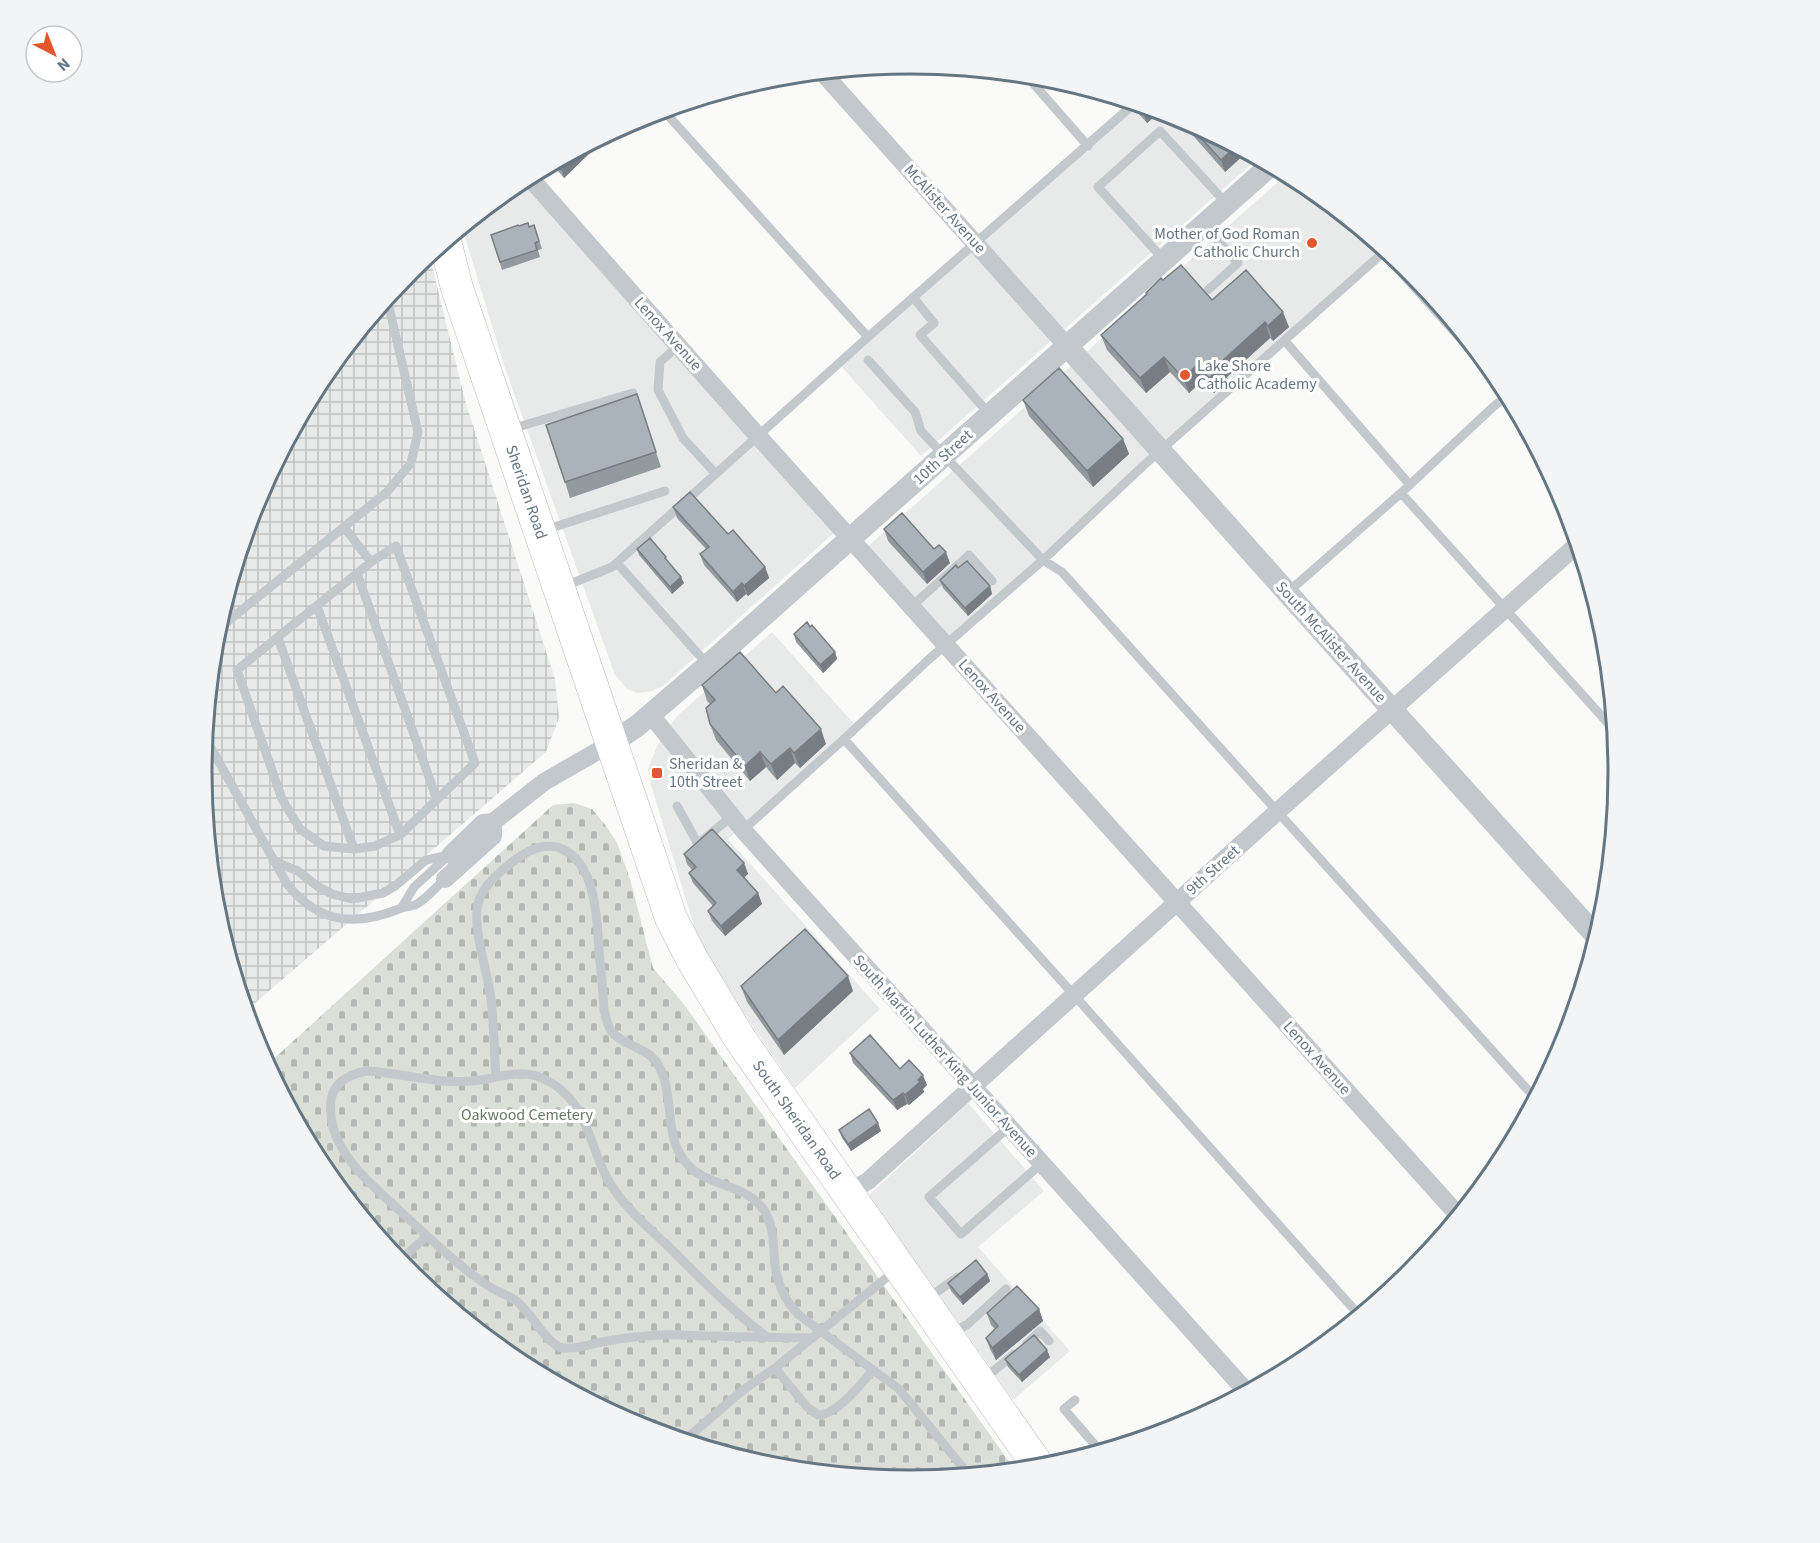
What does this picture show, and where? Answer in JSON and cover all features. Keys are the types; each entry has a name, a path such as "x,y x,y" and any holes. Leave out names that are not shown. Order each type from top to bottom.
{"highway":[{"name":"Sheridan Road","path":"447,250 457,288 560,588 610,744"},
{"name":"South Sheridan Road","path":"610,744 671,918 692,958 740,1038 1033,1458"}],"street":[{"name":"McAlister Avenue","path":"828,78 1067,346"},
{"name":"10th Street","path":"610,744 651,715 852,539 1265,171"},
{"name":"Lenox Avenue","path":"534,183 758,436 1453,1210"},
{"name":"South McAlister Avenue","path":"1067,346 1590,929"},
{"name":"9th Street","path":"847,1193 868,1181 1572,550"},
{"name":"South Martin Luther King Junior Avenue","path":"651,715 737,823 1241,1386"},
{"path":"450,855 483,823 493,822 544,782 610,744"},
{"path":"445,879 493,836 493,822"}],"lane":[{"path":"1035,85 1088,146"},
{"path":"560,588 617,563 912,297 1128,109"},
{"path":"669,117 868,337"},
{"path":"1164,260 1098,187 1160,131 1227,205"},
{"path":"1204,225 1238,263 1208,290"},
{"path":"677,806 698,844 737,823 844,739 1160,451 1381,257"},
{"path":"912,297 934,323 920,335 990,415"},
{"path":"229,621 387,492 411,463 418,432 389,307"},
{"path":"1286,341 1410,485"},
{"path":"678,346 660,362 658,390 682,438 716,474"},
{"path":"868,360 915,412 921,431 1043,560 1062,572 1530,1092"},
{"path":"506,431 633,393"},
{"path":"1287,593 1410,485 1500,401"},
{"path":"540,532 665,491"},
{"path":"1401,493 1607,723"},
{"path":"344,527 370,562"},
{"path":"396,546 475,763 400,836 375,846 354,849 324,846 300,829 282,800 237,670 357,573 396,546"},
{"path":"912,606 969,555 992,581"},
{"path":"617,563 708,665"},
{"path":"357,573 437,800"},
{"path":"317,606 400,836"},
{"path":"278,638 354,849"},
{"path":"844,739 1354,1309"},
{"path":"212,751 273,861 295,894 317,912 352,920 373,918 402,907 415,906 445,879"},
{"path":"496,1077 491,998 478,928 478,903 490,883 520,856 536,848 557,847 574,856 586,874 591,887 596,914 604,1010 612,1031 642,1050 656,1062 661,1071 672,1135 676,1149 683,1160 700,1175 747,1194 763,1209 773,1233 775,1266 784,1296 789,1304 899,1389 963,1467"},
{"path":"273,861 298,871 332,894 352,899 382,893 395,886 426,860 450,855"},
{"path":"402,907 414,887 450,855"},
{"path":"767,1337 717,1295 616,1194 606,1178 581,1113 573,1102 553,1084 528,1074 513,1073 466,1082 367,1071 354,1073 344,1078 332,1096 330,1107 333,1130 351,1162 372,1185 427,1236 487,1285 513,1298 523,1306 546,1337 561,1347 568,1348 604,1341 662,1335 811,1338"},
{"path":"1009,1127 929,1197 961,1234 1042,1163"},
{"path":"406,1255 427,1236"},
{"path":"692,1434 743,1390 775,1368 900,1267"},
{"path":"924,1301 964,1272"},
{"path":"947,1336 968,1324 1006,1289"},
{"path":"980,1382 1040,1331 1049,1341"},
{"path":"775,1368 807,1407 818,1415 830,1412 840,1404 873,1370"},
{"path":"1075,1400 1064,1409 1095,1445"}],"shaded area":[{"path":"1125,108 1219,145 1252,163 921,456 839,364"},
{"path":"543,178 843,525 663,686 652,691 638,693 627,689 615,675 504,365 464,235 522,191"},
{"path":"1280,180 1335,218 1382,258 946,641 865,549"},
{"path":"431,264 466,404 555,679 559,718 546,752 252,1005 225,908 213,817 213,726 225,635 249,547 265,504 306,422 356,347 385,311"},
{"path":"772,632 855,725 728,839 880,1009 795,1088 702,952 648,769 657,746 676,717"},
{"path":"968,1103 1044,1191 978,1247 1070,1351 1013,1400 869,1195"}],"green space":[{"name":"Oakwood Cemetery","path":"574,803 592,809 606,826 617,843 630,879 653,968 683,1003 1010,1462 910,1470 819,1464 729,1446 643,1416 601,1398 522,1352 450,1296 385,1232 330,1159 306,1120 274,1059 553,805"}],"building":[{"path":"1200,137 1230,151 1221,160"},
{"path":"528,223 529,227 534,225 539,241 535,243 537,250 500,262 491,235"},
{"path":"1181,265 1212,300 1246,270 1283,312 1268,326 1265,322 1220,363 1223,366 1209,378 1197,365 1183,378 1164,357 1140,378 1101,335 1147,294 1161,278 1163,280"},
{"path":"1059,368 1123,439 1087,471 1023,400"},
{"path":"637,394 656,452 565,482 546,425"},
{"path":"690,492 728,534 733,530 765,567 744,586 742,583 733,592 700,554 709,547 673,507"},
{"path":"902,513 934,549 939,545 946,552 923,572 884,529"},
{"path":"650,538 681,577 670,587 637,549"},
{"path":"967,561 990,586 965,608 940,580 956,565 958,568"},
{"path":"807,622 835,652 820,665 794,634"},
{"path":"740,652 776,693 783,686 821,729 794,753 790,748 771,764 760,752 745,766 710,724 706,708 715,700 702,685"},
{"path":"712,829 744,863 737,870 758,893 721,926 708,911 716,903 689,873 696,867 684,854"},
{"path":"805,929 848,976 778,1040 741,986"},
{"path":"870,1035 900,1069 909,1060 923,1075 918,1080 920,1082 905,1095 903,1093 893,1100 850,1053"},
{"path":"869,1109 878,1123 848,1144 839,1130"},
{"path":"976,1260 987,1274 960,1297 948,1283"},
{"path":"1017,1286 1039,1309 992,1348 986,1338 998,1326 987,1313"},
{"path":"1034,1335 1047,1350 1019,1375 1005,1359"}],"place":[{"name":"Mother of God Roman Catholic Church","path":"1312,243"},
{"name":"Lake Shore Catholic Academy","path":"1185,375"},
{"name":"Sheridan & 10th Street","path":"657,773"}]}
